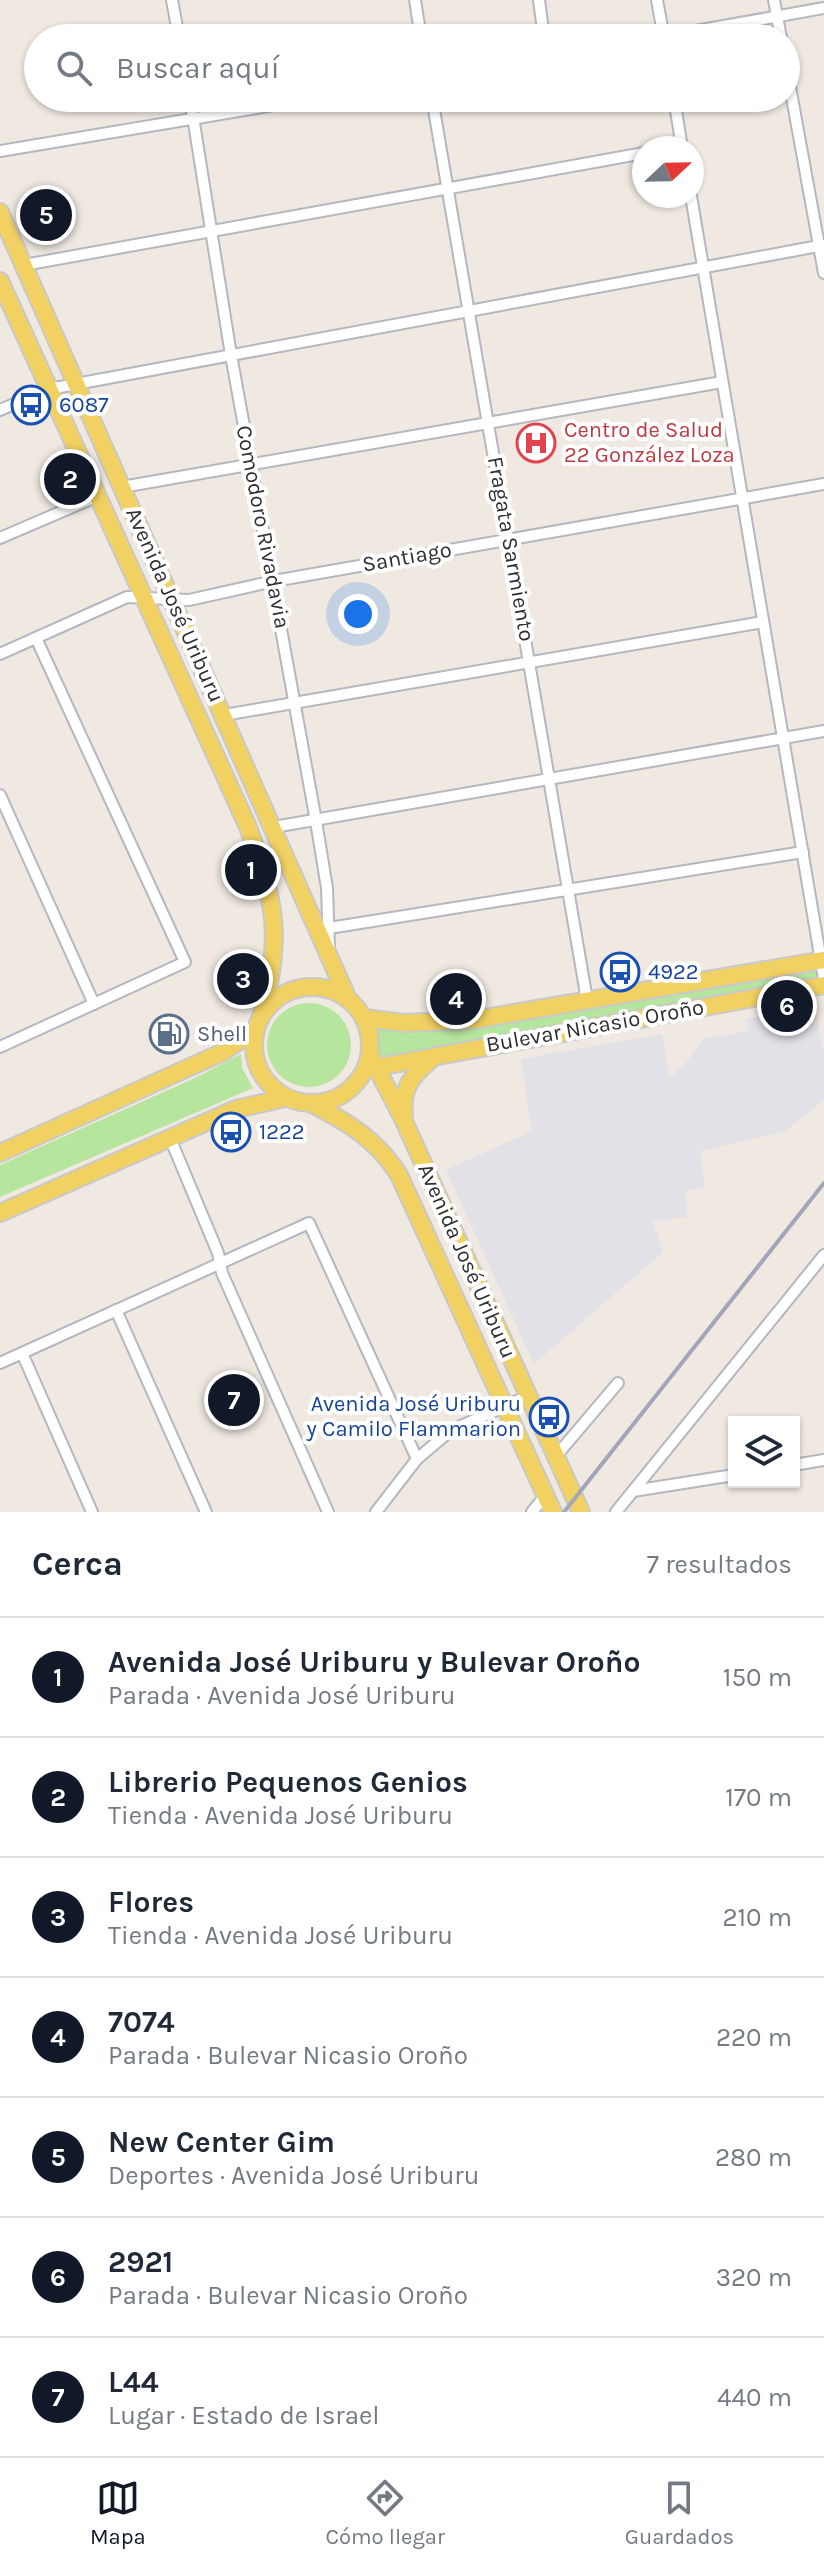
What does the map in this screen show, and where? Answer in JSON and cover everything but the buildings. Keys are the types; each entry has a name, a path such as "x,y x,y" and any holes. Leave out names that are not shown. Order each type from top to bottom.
{"main road":[{"name":"Avenida José Uriburu","path":"0,212 274,827 323,929 330,956 348,999"},
{"name":"Avenida José Uriburu","path":"0,281 248,827 268,884 276,946 262,1013"},
{"name":"Bulevar Nicasio Oroño","path":"364,1018 404,1023 473,1020 822,960"},
{"name":"Bulevar Nicasio Oroño","path":"371,1064 436,1055 824,982"},
{"path":"0,1213 236,1109 285,1098 312,1104 337,1099 358,1082 371,1064 371,1041 364,1018 348,999 318,987 297,988 277,998 262,1013 255,1030 253,1051 259,1070 270,1086 285,1098"},
{"path":"0,1153 223,1052 255,1030"},
{"path":"404,1121 403,1105 410,1077 436,1055"},
{"name":"Avenida José Uriburu","path":"371,1064 404,1121 581,1512"},
{"name":"Avenida José Uriburu","path":"312,1104 352,1125 388,1158 412,1200 553,1512"}],"street":[{"path":"172,0 176,24"},
{"path":"415,0 419,24"},
{"path":"539,0 542,24"},
{"path":"657,0 660,24"},
{"path":"774,0 778,24"},
{"path":"735,24 824,8"},
{"name":"Comodoro Rivadavia","path":"193,112 231,355 327,888 323,929"},
{"path":"0,151 235,112"},
{"name":"Fragata Sarmiento","path":"435,112 587,1000"},
{"path":"675,112 677,136"},
{"path":"795,112 822,246 824,273"},
{"path":"24,265 632,155"},
{"path":"693,208 824,982"},
{"path":"0,410 49,389 822,246"},
{"path":"122,487 250,462 489,424 722,382"},
{"name":"Santiago","path":"0,654 127,597 189,600 274,581 742,496 824,484"},
{"path":"0,538 98,496"},
{"path":"224,715 530,659 763,622"},
{"path":"0,1047 185,962 36,638"},
{"path":"274,827 824,731"},
{"path":"0,795 94,1004"},
{"path":"323,929 803,852"},
{"path":"170,1138 220,1263 328,1512"},
{"path":"0,1363 309,1223 417,1459"},
{"path":"616,1512 824,1255"},
{"path":"116,1310 206,1512"},
{"path":"22,1353 92,1512"},
{"path":"556,1456 618,1383"},
{"path":"376,1512 417,1459 450,1431 528,1396"},
{"path":"800,1464 824,1460"},
{"path":"633,1491 728,1476"},
{"path":"532,1512 545,1496"}],"shaded area":[{"path":"814,1007 824,1052 824,1100 784,1132 700,1151 705,1187 685,1191 688,1217 653,1221 663,1252 534,1364 446,1170 532,1131 521,1059 662,1034 669,1078 685,1064 703,1039 748,1031 746,1019"}],"green space":[{"path":"824,960 824,985 376,1067 364,1018 404,1023"},
{"path":"309,1003 325,1006 339,1015 348,1029 351,1045 348,1061 339,1075 325,1084 309,1087 293,1084 279,1075 270,1061 267,1045 270,1029 279,1015 293,1006"},
{"path":"241,1054 242,1068 253,1088 0,1197 0,1165 195,1078"}],"railway":[{"path":"564,1512 824,1183"}],"place":[{"name":"New Center Gim","path":"46,215"},
{"name":"6087","path":"31,405"},
{"name":"Centro de Salud 22 González Loza","path":"536,443"},
{"name":"Librerio Pequenos Genios","path":"70,479"},
{"name":"Avenida José Uriburu y Bulevar Oroño","path":"251,870"},
{"name":"4922","path":"620,972"},
{"name":"Flores","path":"243,979"},
{"name":"7074","path":"456,999"},
{"name":"2921","path":"787,1006"},
{"name":"Shell","path":"169,1034"},
{"name":"1222","path":"231,1132"},
{"name":"L44","path":"234,1400"},
{"name":"Avenida José Uriburu y Camilo Flammarion","path":"549,1417"}]}
